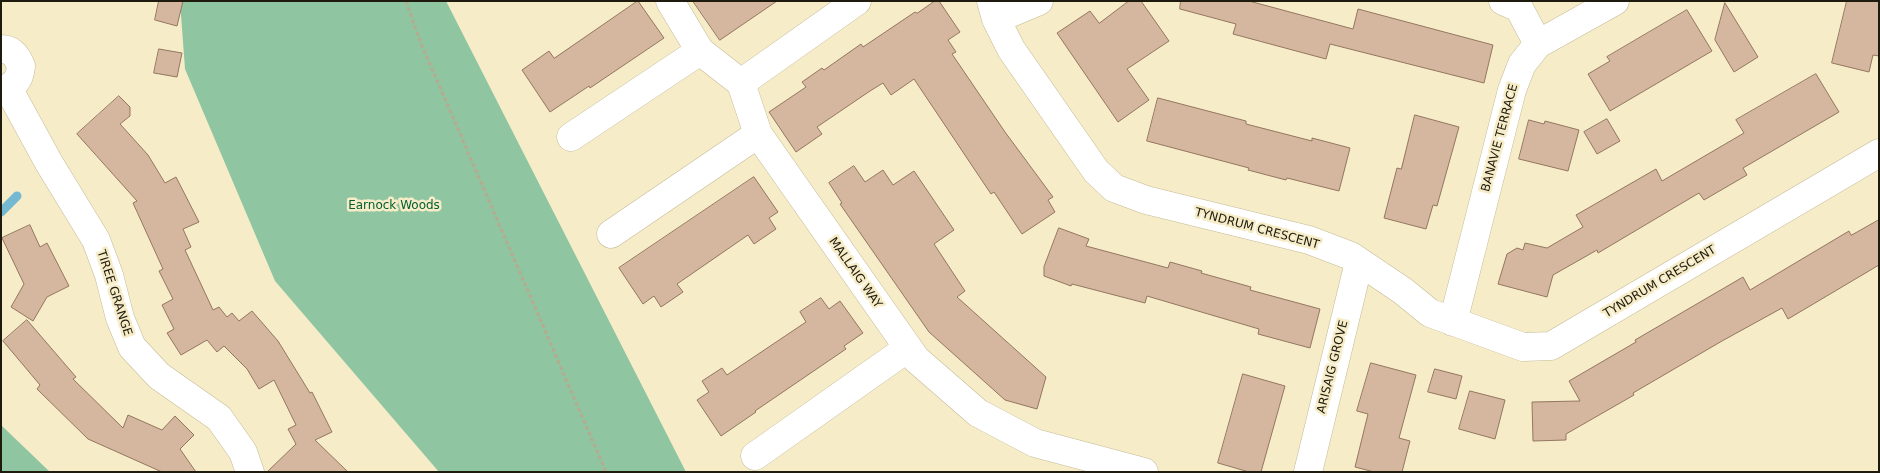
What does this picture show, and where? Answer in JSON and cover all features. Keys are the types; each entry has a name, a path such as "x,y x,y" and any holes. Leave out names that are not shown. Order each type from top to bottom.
{"street":[{"path":"670,1 700,51 741,83 857,1"},
{"path":"994,10 1039,1"},
{"path":"1503,1 1519,8 1538,44"},
{"name":"BANAVIE TERRACE","path":"1453,322 1512,90 1522,64 1538,44 1614,1"},
{"name":"TYNDRUM CRESCENT","path":"994,10 1011,49 1096,171 1114,188 1146,200 1309,240 1351,256 1430,313 1524,347 1551,346 1879,153"},
{"name":"TIREE GRANGE","path":"1,48 14,53 21,66 18,80 5,89 96,240 109,275 120,318 132,347 159,376 219,418 243,452 250,472"},
{"path":"571,137 700,51"},
{"name":"MALLAIG WAY","path":"741,83 758,134 916,359 978,413 1035,443 1144,472"},
{"path":"611,234 758,134"},
{"name":"ARISAIG GROVE","path":"1308,472 1359,262"},
{"path":"754,456 908,348"}],"path":[{"path":"406,1 436,77 606,472"}],"green space":[{"name":"Earnock Woods","path":"180,1 446,1 686,472 439,472 275,281 185,69"},
{"path":"1,425 50,472 1,472"}],"building":[{"path":"159,1 183,1 177,26 155,20"},
{"path":"638,1 664,38 590,88 589,86 550,112 522,70 549,51 554,58"},
{"path":"693,1 777,1 720,40"},
{"path":"935,1 939,1 960,32 948,40 956,52 952,54 1005,132 1053,197 1048,200 1055,212 1022,234 994,192 991,194 914,79 891,95 883,83 870,91 817,127 822,134 796,152 769,112 806,87 802,82 822,68 824,70 861,44 863,47"},
{"path":"1129,1 1141,1 1169,41 1127,69 1149,100 1118,122 1057,33 1090,11 1099,23"},
{"path":"1181,1 1249,1 1353,29 1358,9 1493,45 1484,83 1330,44 1326,59 1233,34 1236,24 1180,9"},
{"path":"1847,1 1879,1 1879,56 1873,55 1869,72 1832,63"},
{"path":"1725,3 1758,57 1734,72 1715,40"},
{"path":"1687,10 1712,51 1610,111 1588,74 1610,61 1607,57"},
{"path":"159,49 182,53 177,77 154,73"},
{"path":"1816,74 1839,112 1743,168 1747,175 1704,200 1699,193 1598,253 1597,250 1553,275 1547,297 1498,284 1507,254 1517,248 1523,250 1525,243 1547,248 1583,227 1576,215 1656,169 1662,181 1744,133 1736,120"},
{"path":"119,96 130,107 130,116 120,124 148,155 165,183 176,177 199,222 183,229 191,247 185,250 213,310 219,307 227,317 232,313 239,321 252,311 278,341 310,393 312,392 332,432 315,440 348,472 267,472 296,444 288,429 296,425 274,380 259,389 247,369 224,346 217,352 207,340 181,355 167,333 174,329 162,305 173,299 159,271 163,269 133,203 137,201 77,134"},
{"path":"1158,98 1246,121 1246,124 1312,141 1312,138 1350,148 1339,191 1287,178 1286,180 1248,170 1249,168 1147,141"},
{"path":"1415,115 1459,127 1437,206 1433,205 1426,229 1384,218 1397,168 1401,169"},
{"path":"1607,119 1620,141 1597,154 1584,132"},
{"path":"1529,120 1544,124 1545,121 1579,130 1568,171 1519,159"},
{"path":"854,166 865,182 883,170 893,185 914,171 954,230 934,244 965,291 957,297 1046,377 1037,409 1005,400 929,332 840,204 842,203 829,183"},
{"path":"754,177 778,212 769,218 776,229 754,244 748,235 677,284 683,292 661,307 654,296 643,304 619,268"},
{"path":"1879,220 1879,265 1788,319 1782,308 1722,341 1566,434 1566,440 1533,441 1532,402 1580,401 1569,381 1636,342 1635,340 1743,277 1750,290 1849,231 1851,235"},
{"path":"30,225 40,247 47,243 69,286 47,297 33,321 11,307 24,284 2,238"},
{"path":"1059,228 1089,239 1086,246 1168,268 1170,262 1251,287 1250,290 1320,309 1310,348 1258,334 1259,329 1147,296 1145,303 1072,284 1071,286 1044,276 1044,267"},
{"path":"821,298 829,309 840,301 863,333 844,346 846,349 721,436 697,400 709,392 702,381 722,368 727,375 806,322 800,312"},
{"path":"27,320 76,377 73,379 123,428 128,415 162,430 175,416 194,435 180,449 196,472 162,472 88,439 37,389 40,385 3,341"},
{"path":"1371,363 1416,375 1399,438 1410,441 1402,472 1374,472 1355,467 1368,414 1357,411"},
{"path":"1435,369 1462,376 1456,399 1428,392"},
{"path":"1243,374 1285,386 1261,472 1249,472 1218,463"},
{"path":"1470,391 1505,400 1495,439 1459,429"}],"waterway":[{"path":"1,212 17,196"}]}
